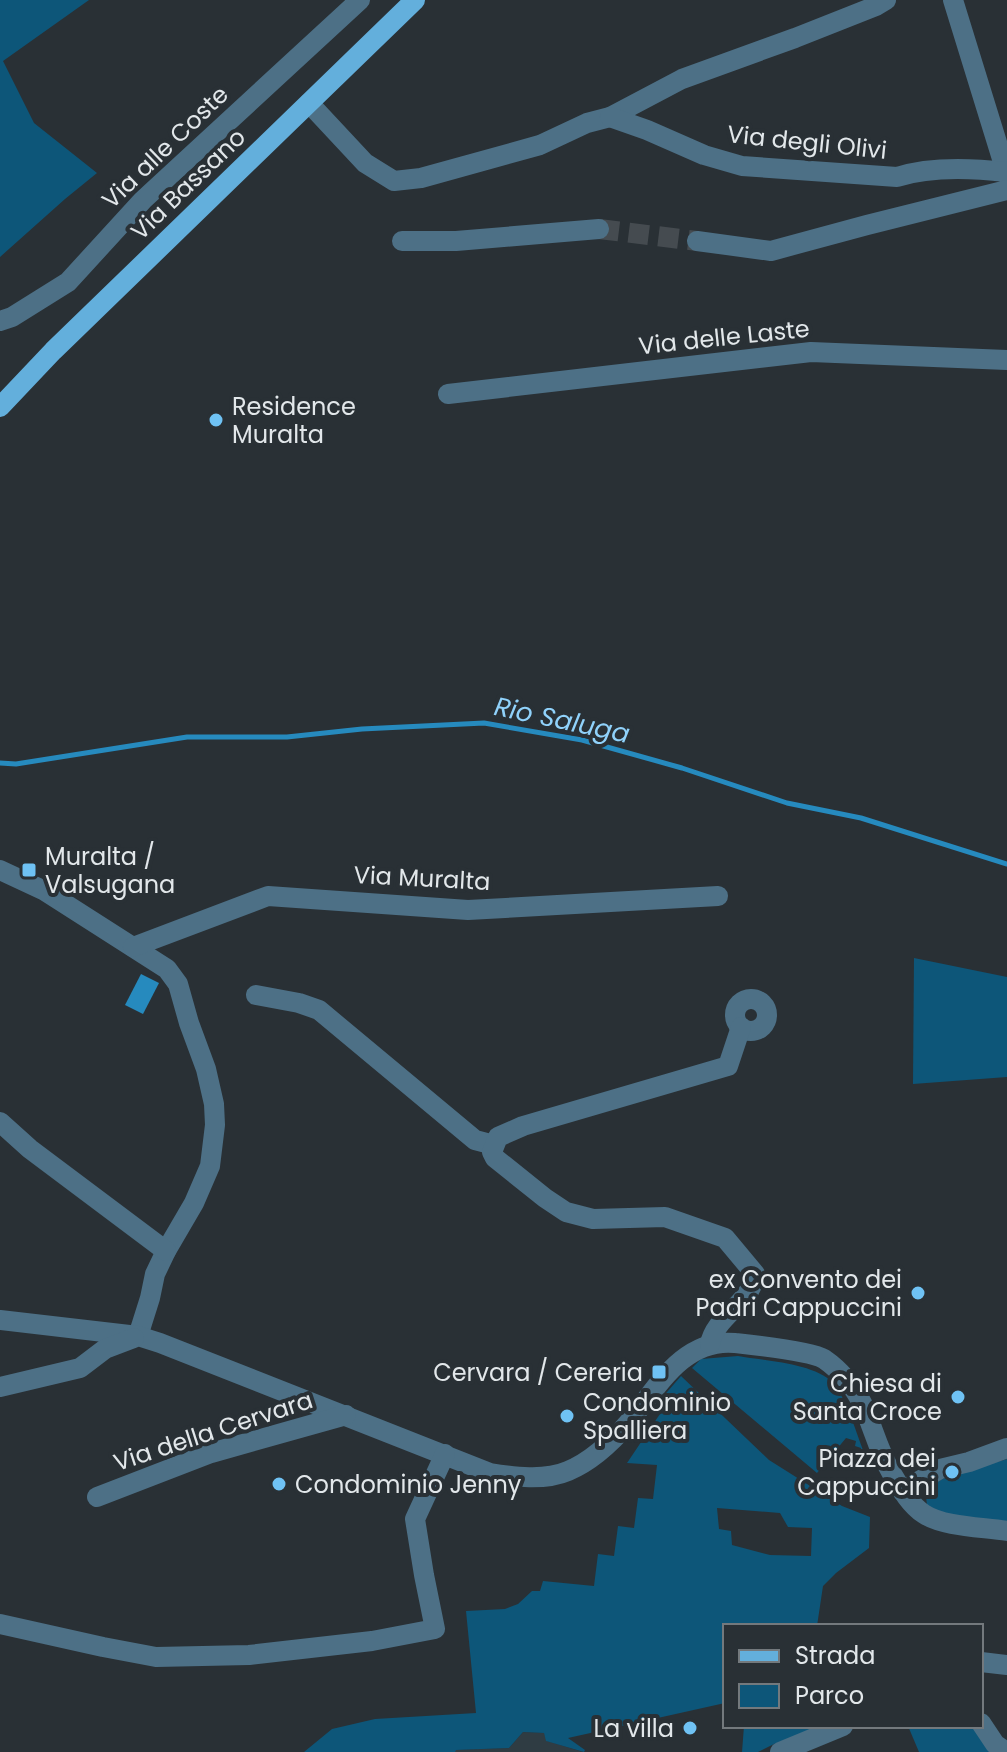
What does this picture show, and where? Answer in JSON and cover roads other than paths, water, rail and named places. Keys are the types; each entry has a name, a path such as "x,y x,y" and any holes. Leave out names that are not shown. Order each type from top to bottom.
{"main road":[{"name":"Via Bassano","path":"0,407 53,351 415,0"}],"street":[{"name":"Via alle Coste","path":"0,321 12,317 68,282 143,200 360,0"},
{"path":"309,103 365,163 394,181 421,178 540,145 587,123 610,117 682,79 795,38 886,0"},
{"path":"953,0 1007,173"},
{"name":"Via degli Olivi","path":"610,117 704,155 742,166 897,177 975,168 1007,173"},
{"path":"697,241 771,251 1007,190"},
{"path":"402,241 456,241 599,229"},
{"name":"Via delle Laste","path":"448,394 811,352 1007,360"},
{"path":"0,870 45,891 167,969 178,984 206,1069 215,1125 210,1166 194,1203 155,1274 138,1336 105,1349 80,1368 0,1387"},
{"name":"Via Muralta","path":"133,947 268,896 468,910 718,896"},
{"path":"256,995 319,1010 475,1140 494,1145"},
{"path":"741,1027 728,1066 523,1126 498,1137 492,1152 495,1158 566,1212 593,1219 665,1217 725,1238 755,1274 755,1279 739,1303 712,1333 710,1344 731,1342 821,1358 844,1375 862,1404 885,1461 909,1501 940,1521 1007,1531"},
{"path":"0,1122 30,1149 166,1251"},
{"name":"Via della Cervara","path":"0,1320 138,1336 490,1473 526,1478 567,1472 601,1452 671,1368 710,1344"},
{"name":"Via della Cervara","path":"97,1497 211,1453 346,1415"},
{"path":"902,1491 940,1469 1007,1448"},
{"path":"0,1624 156,1657 249,1655 372,1641 435,1629 415,1519 445,1454"},
{"path":"983,1662 1007,1665"},
{"path":"983,1726 995,1744 1006,1752"},
{"path":"780,1752 838,1728"}],"waterway":[{"name":"Rio Saluga","path":"0,763 16,764 187,737 287,737 362,729 484,723 582,740 682,768 787,803 861,818 1007,864"}],"tunnel":[{"path":"599,229 697,241"}],"place":[{"name":"Residence Muralta","path":"216,420"},
{"name":"Muralta / Valsugana","path":"29,870"},
{"name":"ex Convento dei Padri Cappuccini","path":"918,1293"},
{"name":"Cervara / Cereria","path":"659,1372"},
{"name":"Chiesa di Santa Croce","path":"958,1397"},
{"name":"Condominio Spalliera","path":"567,1416"},
{"name":"Piazza dei Cappuccini","path":"952,1472"},
{"name":"Condominio Jenny","path":"279,1484"},
{"name":"La villa","path":"690,1728"}]}
